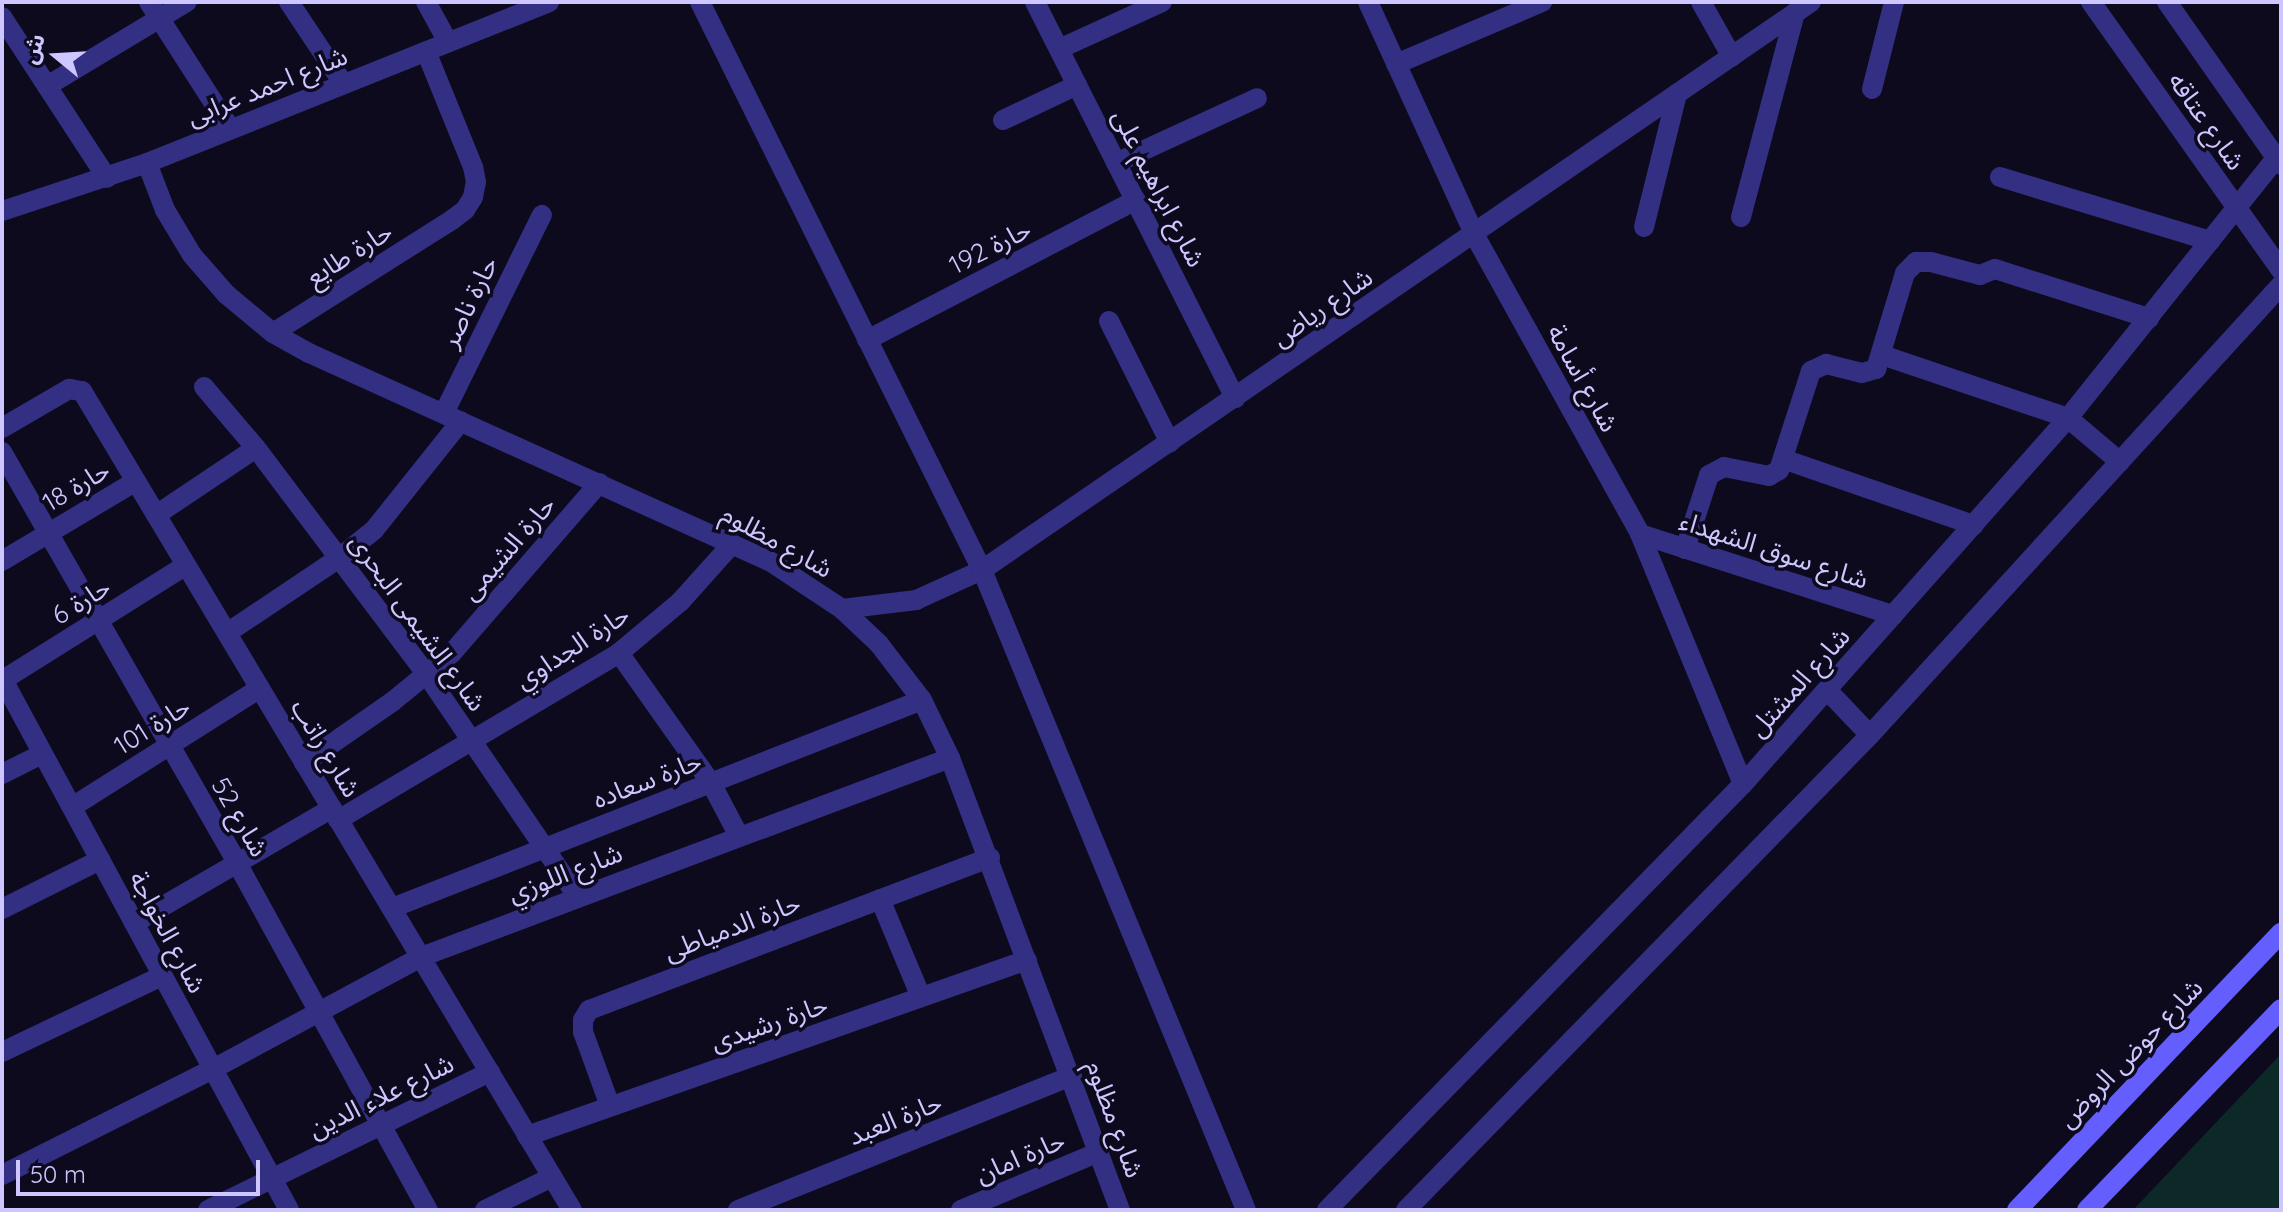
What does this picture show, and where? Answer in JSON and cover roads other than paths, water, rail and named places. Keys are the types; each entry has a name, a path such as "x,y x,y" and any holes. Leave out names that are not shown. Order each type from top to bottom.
{"main road":[{"name":"شارع حوض الروض","path":"2017,1210 2281,933"},
{"path":"2087,1210 2281,1009"}],"street":[{"path":"47,86 155,10 187,2"},
{"path":"289,2 343,83"},
{"path":"426,2 448,42"},
{"path":"700,2 982,570 1246,1210"},
{"name":"شارع ابراهيم على","path":"1035,2 1235,398"},
{"path":"1059,49 1162,2"},
{"name":"شارع أسامة","path":"1368,2 1474,234 1640,534 1743,784"},
{"path":"1396,64 1542,2"},
{"path":"1701,2 1732,57"},
{"path":"1872,89 1894,2"},
{"name":"شارع عتاقه","path":"2091,2 2281,270"},
{"name":"شارع عتاقه","path":"2167,2 2278,161"},
{"name":"شارع احمد عرابى","path":"2,211 147,163 545,3"},
{"path":"1741,217 1803,8"},
{"name":"شارع رياض","path":"842,609 916,600 982,570 1803,8"},
{"path":"155,10 230,128"},
{"path":"2,17 107,178"},
{"name":"حارة طايع","path":"273,333 453,219 473,197 476,182 426,51"},
{"path":"1003,120 1077,85"},
{"path":"1644,227 1677,94"},
{"path":"1116,163 1257,98"},
{"name":"شارع المشتل","path":"1327,1210 1743,784 2068,418 2237,207 2278,161"},
{"name":"شارع مظلوم","path":"147,163 165,210 192,255 226,294 273,333 309,353 599,483 796,576 842,609 879,644 922,700 950,758 1120,1210"},
{"path":"2000,177 2210,241"},
{"name":"حارة 192","path":"867,340 1136,200"},
{"name":"حارة ناصر","path":"227,633 339,558 374,530 452,417 542,215"},
{"path":"1685,549 1709,475 1724,467 1769,476 1779,470 1811,371 1826,364 1870,373 1882,355 1905,273 1924,261 1980,275 1995,269 2149,318"},
{"path":"1406,1210 1870,735 2281,285"},
{"path":"1109,321 1170,443"},
{"path":"1882,355 2068,418 2120,462"},
{"name":"شارع الشيمى البحرى","path":"204,387 256,448 427,675 577,896"},
{"name":"شارع راتب","path":"2,428 69,389 76,388 86,397 572,1210"},
{"path":"156,515 256,448"},
{"name":"شارع 52","path":"2,452 237,863 428,1210"},
{"path":"1783,459 1974,525"},
{"name":"حارة 18","path":"2,561 136,481"},
{"name":"حارة الشيمى","path":"304,763 427,675 452,653 599,483"},
{"name":"شارع سوق الشهداء","path":"1640,534 1893,615"},
{"name":"حارة الجداوي","path":"134,923 237,863 472,740 619,653 680,602 732,544"},
{"name":"حارة 6","path":"2,679 186,565"},
{"path":"619,653 711,783 739,836"},
{"name":"شارع الخواجة","path":"2,679 289,1210"},
{"name":"حارة 101","path":"72,807 260,688"},
{"path":"1827,690 1870,735"},
{"name":"حارة سعاده","path":"392,908 922,700"},
{"path":"2,774 42,754"},
{"name":"شارع اللوزي","path":"2,1175 213,1069 421,957 950,758"},
{"name":"حارة الدمياطى","path":"610,1106 583,1032 583,1020 589,1010 990,858"},
{"path":"2,909 100,860"},
{"path":"880,899 921,997"},
{"name":"حارة رشيدى","path":"527,1136 1027,960"},
{"path":"2,1052 162,976"},
{"name":"شارع علاء الدين","path":"208,1210 490,1072"},
{"name":"حارة العبد","path":"738,1210 1072,1076"},
{"name":"حارة امان","path":"961,1210 1099,1152"},
{"path":"485,1210 552,1177"}]}
